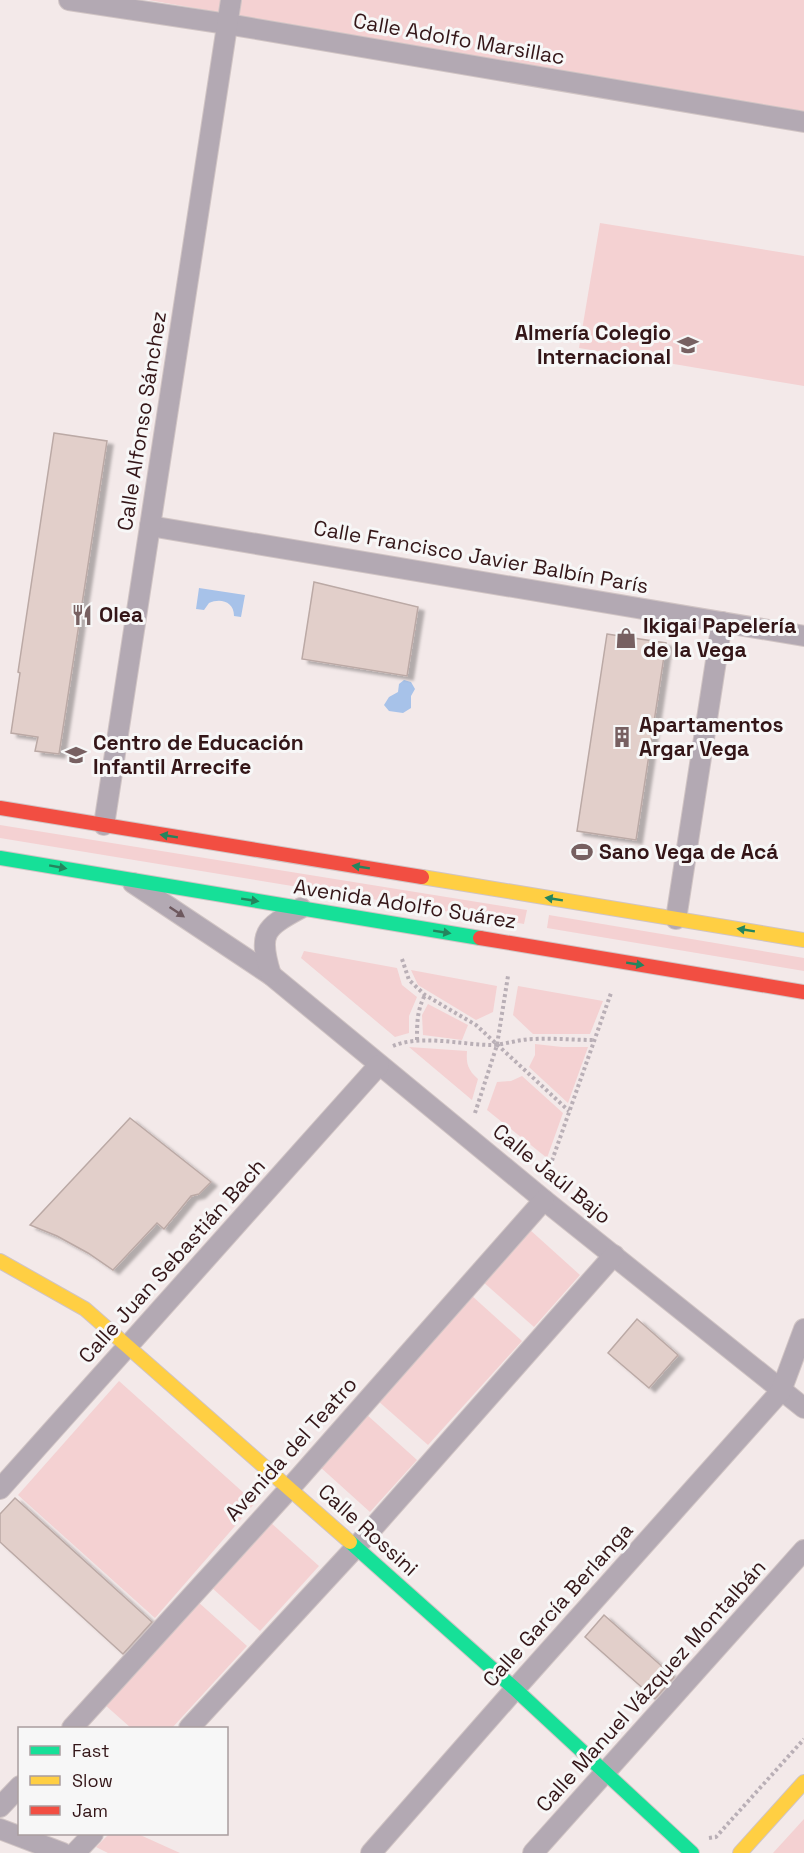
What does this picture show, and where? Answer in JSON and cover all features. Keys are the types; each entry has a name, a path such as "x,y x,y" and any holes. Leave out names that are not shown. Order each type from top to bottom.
{"street":[{"name":"Calle Adolfo Marsillac","path":"69,0 227,24 804,122"},
{"name":"Calle Alfonso Sánchez","path":"104,825 231,0"},
{"name":"Calle Francisco Javier Balbín París","path":"150,526 804,636"},
{"path":"676,919 723,622"},
{"name":"Avenida Adolfo Suárez","path":"0,808 804,940"},
{"name":"Avenida Adolfo Suárez","path":"0,858 804,992"},
{"name":"Calle Jaúl Bajo","path":"128,880 271,975 544,1200 804,1408"},
{"path":"271,975 265,953 266,935 275,922 301,908"},
{"name":"Calle Juan Sebastián Bach","path":"0,1489 379,1065"},
{"name":"Avenida del Teatro","path":"73,1727 290,1488 544,1200"},
{"path":"190,1727 356,1547 614,1255"},
{"name":"Calle Rossini","path":"0,1261 85,1309 356,1547 692,1853"},
{"path":"781,1391 804,1329"},
{"name":"Calle García Berlanga","path":"371,1853 514,1689 781,1391"},
{"name":"Calle Manuel Vázquez Montalbán","path":"533,1853 804,1550"},
{"path":"740,1853 804,1782"},
{"path":"0,1807 18,1788"},
{"path":"0,1829 25,1847 63,1853"},
{"path":"75,1853 91,1835"}],"path":[{"path":"402,959 409,980 425,995 476,1025 569,1111"},
{"path":"475,1113 497,1045 508,976"},
{"path":"548,1172 611,993"},
{"path":"417,1040 419,1006 425,995"},
{"path":"393,1047 403,1042 417,1040 467,1045 497,1045 532,1038 594,1040"},
{"path":"703,1840 716,1837 804,1739"}],"shaded area":[{"path":"148,0 804,0 804,112"},
{"path":"600,223 804,256 804,386 579,348"},
{"path":"0,825 527,910 524,924 0,838"},
{"path":"549,915 804,958 804,971 547,928"},
{"path":"304,951 397,968 402,985 417,997 409,1016 409,1033 395,1037 301,958"},
{"path":"411,970 497,986 493,1012 476,1020 418,985"},
{"path":"518,986 603,1001 590,1034 533,1034 513,1015"},
{"path":"428,1004 468,1025 462,1040 423,1035 422,1015"},
{"path":"535,1044 588,1047 568,1103 529,1067 535,1055"},
{"path":"409,1047 467,1051 468,1066 478,1079 472,1100"},
{"path":"522,1076 563,1113 547,1158 487,1110 497,1082 511,1081"},
{"path":"529,1229 580,1275 534,1327 482,1281"},
{"path":"471,1295 522,1341 428,1445 377,1400"},
{"path":"119,1381 255,1503 155,1618 18,1495"},
{"path":"366,1414 417,1460 370,1512 319,1466"},
{"path":"270,1522 319,1566 260,1631 211,1587"},
{"path":"197,1601 247,1646 173,1727 130,1727 104,1704"},
{"path":"804,1819 804,1853 773,1853"},
{"path":"108,1835 140,1835 180,1853 108,1853 96,1847"}],"water":[{"path":"199,588 245,595 241,617 234,616 232,607 222,601 209,603 204,610 196,609"},
{"path":"404,680 411,682 415,689 411,696 411,708 403,713 389,711 384,705 389,697 398,692 399,684"}],"building":[{"path":"54,433 107,441 59,754 35,751 38,737 11,733"},
{"path":"314,582 418,607 407,676 302,659"},
{"name":"Apartamentos Argar Vega","path":"607,634 666,643 636,840 577,831"},
{"path":"130,1118 211,1182 199,1194 191,1196 164,1229 157,1223 113,1270 57,1236 30,1225"},
{"path":"637,1319 678,1355 649,1388 608,1353"},
{"path":"15,1498 152,1622 123,1654 0,1542 0,1514"},
{"path":"604,1615 674,1677 655,1699 585,1637"}],"traffic: fast":[{"path":"0,858 480,938"},
{"path":"350,1542 515,1689 692,1853"}],"traffic: slow":[{"path":"422,877 804,940"},
{"path":"0,1261 85,1309 350,1542"},
{"path":"740,1853 804,1782"}],"traffic: jam":[{"path":"0,808 422,877"},
{"path":"480,938 804,992"}],"place":[{"name":"Almería Colegio Internacional","path":"688,345"},
{"name":"Olea","path":"82,615"},
{"name":"Ikigai Papelería de la Vega","path":"626,638"},
{"name":"Apartamentos Argar Vega","path":"622,737"},
{"name":"Centro de Educación Infantil Arrecife","path":"76,755"},
{"name":"Sano Vega de Acá","path":"582,852"}]}
